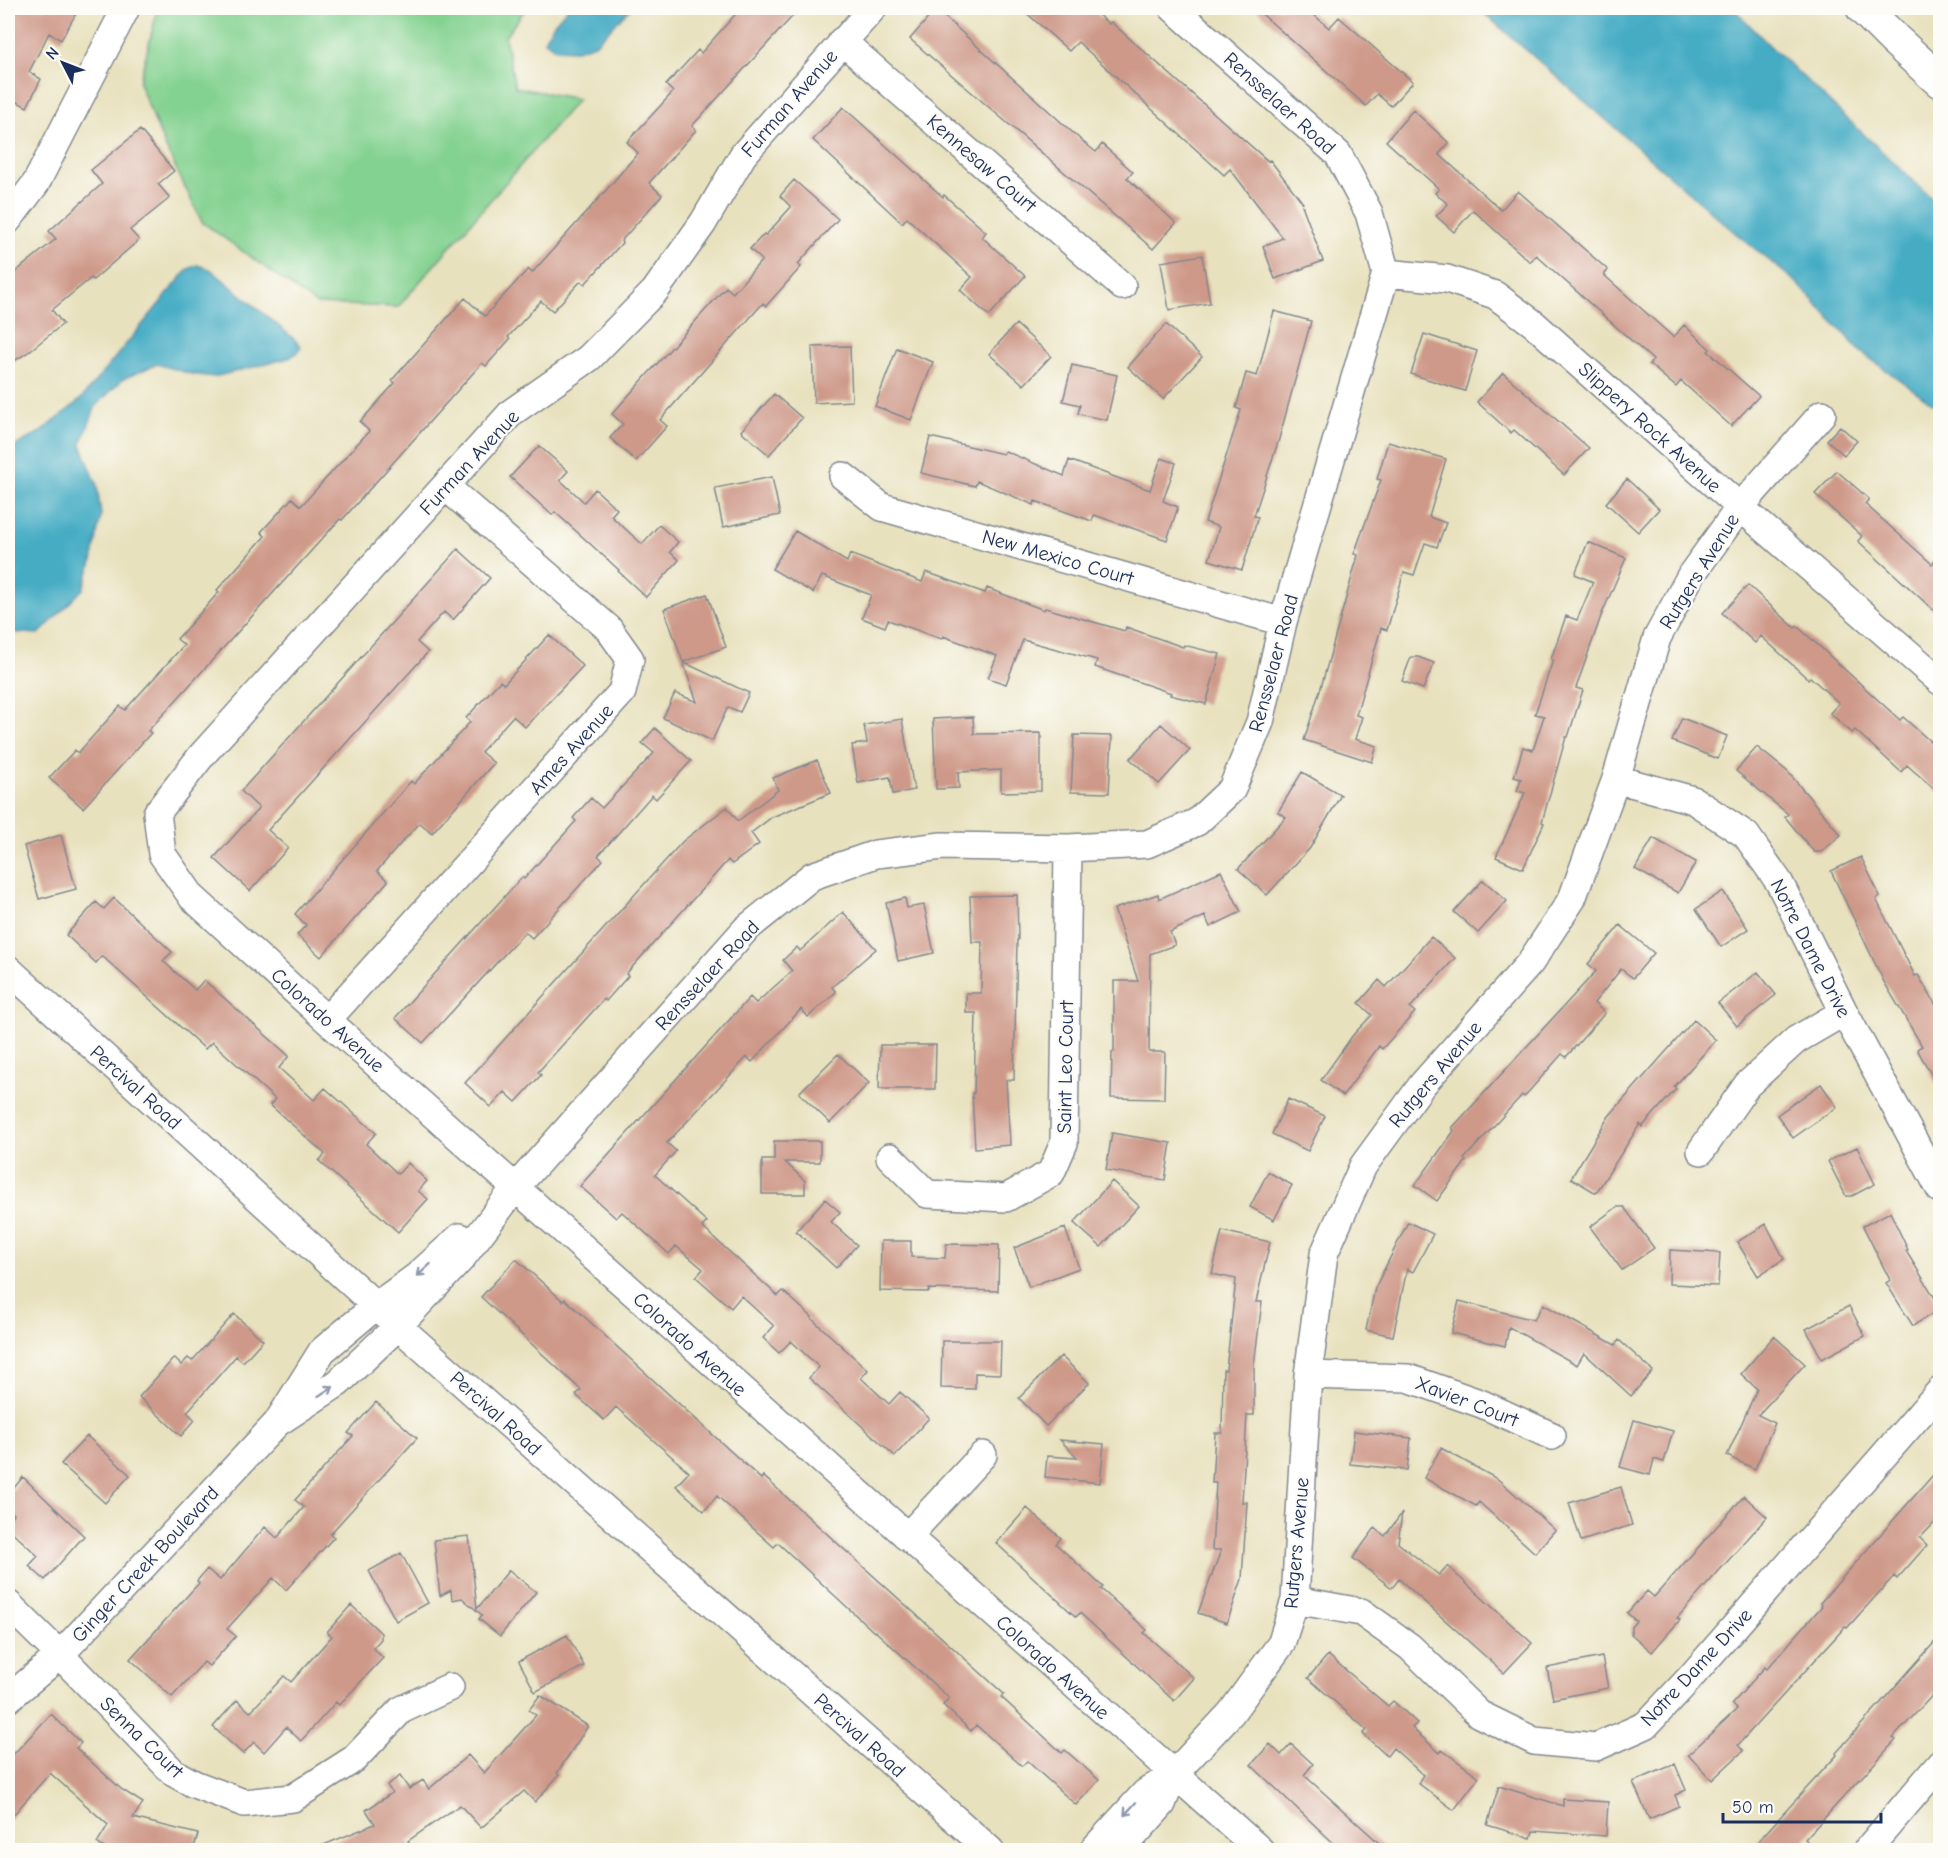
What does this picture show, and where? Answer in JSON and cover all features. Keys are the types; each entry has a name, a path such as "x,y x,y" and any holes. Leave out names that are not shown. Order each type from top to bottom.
{"main road":[{"path":"1863,8 1941,81"}],"street":[{"path":"8,220 36,183 126,8"},
{"name":"Furman Avenue","path":"157,813 202,756 512,412 589,358 655,291 703,223 743,155 873,8"},
{"name":"Rensselaer Road","path":"398,1326 461,1259 515,1188 747,929 812,876 876,854 942,846 1068,848 1147,844 1197,822 1232,789 1260,722 1283,622 1386,273 1369,213 1338,154 1173,8"},
{"name":"Kennesaw Court","path":"842,41 1122,286"},
{"name":"Slippery Rock Avenue","path":"1386,273 1447,279 1495,296 1534,324 1941,681"},
{"name":"Rutgers Avenue","path":"1093,1851 1144,1793 1174,1774 1231,1713 1281,1644 1295,1600 1308,1375 1324,1254 1363,1166 1422,1085 1530,963 1572,899 1616,779 1657,638 1691,575 1740,507 1822,414"},
{"name":"New Mexico Court","path":"843,476 882,507 1283,622"},
{"name":"Ames Avenue","path":"327,1020 622,692 630,659 608,628 445,486"},
{"name":"Notre Dame Drive","path":"1616,779 1693,800 1746,834 1779,882 1844,1012 1941,1189"},
{"name":"Colorado Avenue","path":"157,813 162,854 192,897 515,1188 1260,1851"},
{"name":"Saint Leo Court","path":"890,1157 927,1194 1006,1198 1052,1173 1064,1143 1068,848"},
{"name":"Percival Road","path":"8,969 398,1326 990,1851"},
{"path":"1701,1151 1747,1085 1797,1040 1844,1012"},
{"name":"Rensselaer Road","path":"376,1306 416,1277 515,1188"},
{"name":"Ginger Creek Boulevard","path":"8,1699 60,1655 277,1423 322,1351 376,1306"},
{"name":"Ginger Creek Boulevard","path":"277,1423 338,1383 398,1326"},
{"name":"Xavier Court","path":"1308,1375 1408,1378 1482,1404 1552,1436"},
{"name":"Notre Dame Drive","path":"1295,1600 1361,1612 1410,1647 1479,1714 1534,1741 1596,1747 1646,1725 1697,1670 1941,1391"},
{"path":"908,1537 983,1455"},
{"name":"Senna Court","path":"8,1604 174,1773 194,1784 244,1803 293,1797 354,1759 401,1710 450,1687"},
{"path":"1867,1851 1941,1764"},
{"name":"Rutgers Avenue","path":"1121,1851 1162,1804 1174,1774"}],"green space":[{"path":"158,8 526,8 505,37 515,87 578,99 398,307 316,304 202,222 165,146 139,83"}],"water":[{"path":"568,8 631,8 595,44 576,50 556,49 544,40"},
{"path":"1478,8 1733,8 1771,47 1940,206 1940,409 1861,352 1797,283 1733,231"},
{"path":"197,265 210,269 301,346 297,353 289,358 214,377 191,374 157,364 123,379 96,406 81,444 97,485 101,515 92,562 83,589 39,634 8,632 8,450 42,431 80,400 188,269"}],"building":[{"path":"8,8 79,8 61,40 49,33 29,72 41,79 27,107 8,97"},
{"path":"741,8 800,8 692,126 696,130 649,183 662,195 621,241 622,243 585,284 581,281 553,311 541,301 508,337 510,339 486,366 482,363 342,520 340,519 148,731 151,733 83,808 49,778 75,750 78,753 120,706 125,710 184,645 177,639 265,536 261,532 292,498 301,506 369,431 360,422 395,383 392,380 465,298 485,316 528,269 532,273 638,153 627,142 673,92 666,85 698,50 701,53"},
{"path":"1021,8 1090,8 1109,24 1111,22 1268,161 1270,160 1303,203 1323,261 1275,279 1263,246 1283,238 1230,169 1224,175 1078,42 1069,51"},
{"path":"1255,8 1306,8 1329,28 1339,17 1413,82 1391,106 1377,94 1366,106"},
{"path":"936,9 1082,141 1096,152 1102,144 1133,172 1127,178 1176,223 1153,249 910,39"},
{"path":"843,107 943,197 944,195 986,232 982,237 1025,276 989,316 960,290 972,277 907,218 902,223 813,140"},
{"path":"1413,110 1449,143 1439,154 1501,210 1518,191 1608,270 1604,275 1673,337 1684,325 1710,349 1708,351 1759,396 1731,426 1681,381 1676,387 1649,364 1653,360 1536,255 1530,262 1473,210 1454,232 1436,216 1448,204 1435,193 1439,189 1386,141"},
{"path":"140,130 174,171 158,184 170,198 130,230 139,240 93,280 91,278 52,310 63,324 8,365 8,278 56,239 49,231 102,184 91,170"},
{"path":"794,180 838,219 798,264 801,267 766,306 763,303 660,420 667,426 636,461 610,438 623,424 612,414 726,287 733,293 762,260 750,249 791,207 780,196"},
{"path":"1202,255 1210,303 1169,310 1161,262"},
{"path":"1274,311 1311,321 1279,439 1254,516 1258,517 1242,570 1209,560 1219,527 1205,522 1241,410 1236,408 1246,373 1257,376"},
{"path":"1016,324 1051,356 1024,385 989,354"},
{"path":"1166,324 1202,357 1163,399 1128,367"},
{"path":"1424,334 1477,351 1465,391 1411,374"},
{"path":"850,346 852,401 814,403 812,347"},
{"path":"897,348 933,362 911,420 875,406"},
{"path":"1072,365 1117,375 1107,420 1078,414 1080,405 1063,401"},
{"path":"1503,373 1589,448 1564,475 1514,430 1511,433 1477,402"},
{"path":"774,394 802,418 769,455 741,431"},
{"path":"1840,426 1857,441 1844,455 1827,440"},
{"path":"930,437 1003,454 1005,451 1064,476 1069,460 1150,490 1161,458 1176,463 1163,501 1178,507 1167,540 1094,515 1092,521 1035,501 1034,505 977,481 975,486 921,473"},
{"path":"1388,442 1446,459 1429,517 1446,523 1437,547 1425,543 1414,575 1404,572 1387,630 1381,628 1356,715 1362,717 1355,739 1377,746 1372,762 1304,740 1358,555 1354,554 1381,480 1377,479"},
{"path":"539,446 568,471 560,480 584,502 595,489 617,509 611,516 642,544 659,525 678,542 670,552 679,560 646,597 555,512 552,515 510,477"},
{"path":"1837,471 1869,499 1865,504 1932,564 1941,554 1941,617 1858,541 1862,536 1815,494"},
{"path":"772,477 780,515 723,527 715,488"},
{"path":"1627,479 1659,509 1638,532 1606,503"},
{"path":"795,531 847,562 850,554 922,582 926,572 985,593 987,588 1044,610 1045,608 1125,631 1126,627 1183,647 1184,645 1220,654 1206,704 1170,695 1171,693 1095,667 1097,660 1023,640 1006,684 988,678 997,656 943,636 942,639 888,620 885,627 862,618 871,595 822,576 813,593 772,569"},
{"path":"1588,542 1626,558 1601,616 1576,688 1583,690 1568,737 1566,737 1542,822 1544,823 1523,869 1496,857 1525,793 1517,791 1521,779 1514,777 1523,747 1533,750 1544,716 1535,714 1566,616 1577,620 1593,582 1575,574"},
{"path":"458,549 490,578 453,620 444,612 417,642 428,652 268,830 288,848 250,891 214,858 259,808 241,791"},
{"path":"1748,585 1795,628 1797,626 1900,720 1903,717 1941,751 1941,795 1907,765 1901,772 1855,730 1852,733 1830,713 1839,703 1810,677 1808,679 1761,636 1755,643 1722,613"},
{"path":"707,594 726,647 683,662 664,609"},
{"path":"549,635 583,666 525,727 513,716 481,752 494,763 432,833 420,823 402,842 377,871 388,881 321,957 297,935 306,925 295,914 411,781 414,784 470,722 466,718 500,681 504,684"},
{"path":"1411,657 1434,663 1423,689 1402,681"},
{"path":"683,662 749,693 740,712 728,707 712,741 663,718 675,693 697,702"},
{"path":"973,717 974,734 1041,733 1041,791 1001,792 1001,770 958,772 959,788 936,789 933,719"},
{"path":"1682,718 1727,736 1718,759 1672,741"},
{"path":"902,719 914,790 893,794 890,777 858,783 852,745 867,743 864,725"},
{"path":"1161,724 1190,750 1159,784 1130,759"},
{"path":"655,728 691,761 656,799 652,795 598,856 603,860 532,938 525,932 423,1043 395,1018 522,877 524,879 576,821 573,818 591,798 602,808 654,753 642,743"},
{"path":"1074,735 1112,736 1109,793 1071,792"},
{"path":"1757,747 1788,772 1841,835 1821,852 1814,852 1785,817 1788,814 1736,771"},
{"path":"817,760 831,793 772,817 751,833 759,844 732,864 728,860 626,974 628,976 606,1001 604,999 538,1072 541,1075 516,1102 505,1092 491,1107 465,1083 683,841 727,807 738,821 778,790 773,778"},
{"path":"1302,772 1341,795 1310,848 1267,895 1238,869 1286,817 1278,812"},
{"path":"61,835 76,889 39,899 24,846"},
{"path":"1653,838 1696,862 1678,893 1635,869"},
{"path":"1861,857 1880,896 1876,899 1915,976 1918,975 1941,1013 1941,1092 1917,1049 1922,1046 1884,982 1831,871"},
{"path":"1221,871 1241,912 1210,927 1205,916 1170,932 1175,945 1150,954 1149,1052 1165,1052 1164,1099 1111,1098 1112,1052 1114,1052 1114,981 1138,981 1114,909 1158,894 1159,899"},
{"path":"1483,880 1507,901 1478,933 1454,912"},
{"path":"1723,891 1748,929 1721,947 1696,909"},
{"path":"1017,895 1014,1080 1006,1080 1010,1145 975,1148 972,1093 974,1093 976,1013 966,1013 966,993 981,993 982,942 972,942 970,896"},
{"path":"114,898 172,952 163,961 195,990 204,980 289,1056 279,1068 314,1100 325,1088 376,1133 366,1144 398,1174 408,1163 427,1181 418,1191 428,1199 398,1232 319,1161 325,1154 270,1105 275,1099 212,1042 205,1049 102,956 96,963 66,935 96,902 104,909"},
{"path":"905,898 907,908 924,905 934,953 898,961 886,903"},
{"path":"843,912 876,949 832,987 836,992 808,1017 801,1009 752,1062 747,1057 667,1143 676,1151 655,1175 707,1222 702,1227 778,1296 783,1291 868,1370 861,1378 889,1404 900,1392 929,1418 895,1456 809,1378 819,1367 791,1341 779,1353 763,1338 774,1326 741,1296 731,1308 696,1277 703,1269 676,1246 669,1254 622,1212 616,1218 580,1186 750,997 756,1003 792,971 783,960 797,947 800,951"},
{"path":"1620,925 1654,953 1633,978 1621,969 1594,1003 1605,1013 1566,1057 1562,1054 1524,1097 1522,1095 1464,1159 1466,1161 1437,1201 1415,1185 1454,1131 1452,1128 1596,971 1588,964"},
{"path":"1431,937 1455,958 1410,1008 1415,1012 1382,1049 1379,1046 1343,1096 1321,1080 1353,1035 1372,1015 1359,1003 1379,980 1386,987"},
{"path":"1758,972 1776,995 1737,1026 1718,1003"},
{"path":"1694,1020 1716,1040 1642,1127 1640,1124 1596,1193 1571,1178 1609,1116"},
{"path":"880,1045 936,1045 935,1089 879,1089"},
{"path":"838,1054 869,1083 830,1123 799,1093"},
{"path":"1821,1084 1837,1107 1793,1138 1777,1115"},
{"path":"1288,1099 1325,1116 1308,1151 1272,1134"},
{"path":"1112,1133 1171,1143 1165,1180 1106,1170"},
{"path":"774,1141 820,1141 820,1162 785,1162 805,1181 805,1194 762,1194 762,1160 774,1160"},
{"path":"1857,1147 1875,1184 1852,1196 1846,1196 1828,1161"},
{"path":"1268,1172 1292,1185 1274,1220 1250,1207"},
{"path":"1112,1181 1139,1206 1101,1247 1074,1223"},
{"path":"825,1199 840,1212 831,1222 857,1245 836,1268 796,1231"},
{"path":"1617,1207 1624,1207 1654,1248 1622,1270 1590,1227"},
{"path":"1890,1212 1908,1250 1906,1251 1941,1308 1913,1326 1886,1283 1890,1280 1863,1226"},
{"path":"1408,1222 1433,1234 1413,1272 1407,1269 1393,1336 1366,1330 1375,1288"},
{"path":"1766,1224 1784,1259 1758,1276 1737,1242"},
{"path":"1065,1228 1079,1268 1029,1287 1014,1248"},
{"path":"1222,1231 1270,1242 1256,1302 1262,1302 1254,1365 1254,1415 1247,1415 1242,1502 1247,1502 1242,1579 1227,1623 1198,1613 1221,1550 1212,1550 1216,1483 1212,1483 1215,1433 1222,1433 1223,1370 1226,1370 1236,1279 1212,1274"},
{"path":"881,1241 911,1241 911,1257 945,1258 946,1244 999,1245 998,1291 929,1289 929,1292 880,1291"},
{"path":"1670,1250 1720,1253 1718,1286 1669,1284"},
{"path":"516,1259 563,1301 565,1299 761,1479 763,1476 1004,1694 1001,1697 1062,1753 1065,1750 1099,1780 1076,1805 1027,1761 1022,1766 976,1725 971,1731 943,1705 949,1698 778,1543 774,1547 717,1496 704,1511 676,1486 689,1472 616,1407 604,1420 576,1395 581,1390 481,1297"},
{"path":"1459,1301 1534,1320 1543,1304 1615,1345 1619,1340 1653,1371 1631,1396 1584,1353 1577,1365 1509,1327 1505,1346 1451,1333"},
{"path":"1849,1306 1865,1336 1822,1359 1806,1329"},
{"path":"234,1314 263,1340 243,1362 236,1356 187,1412 195,1420 181,1436 139,1397 174,1358 181,1365 188,1358 192,1361"},
{"path":"1774,1336 1805,1364 1758,1415 1775,1423 1755,1469 1727,1456 1757,1389 1741,1374"},
{"path":"942,1341 1001,1341 1000,1374 975,1373 975,1389 941,1388"},
{"path":"1061,1356 1089,1383 1046,1426 1019,1398"},
{"path":"376,1402 417,1438 330,1534 334,1537 286,1590 273,1578 227,1629 236,1636 209,1666 204,1662 172,1697 130,1659 199,1583 197,1581 207,1569 220,1580 265,1527 277,1538 304,1507 295,1500 353,1436 348,1433"},
{"path":"1634,1420 1673,1431 1664,1462 1654,1459 1650,1475 1620,1467"},
{"path":"1354,1431 1411,1438 1407,1470 1350,1464"},
{"path":"87,1436 130,1475 105,1503 61,1464"},
{"path":"1060,1440 1104,1444 1100,1483 1045,1477 1047,1456 1078,1458"},
{"path":"1441,1448 1499,1480 1555,1530 1535,1553 1479,1502 1476,1506 1424,1478"},
{"path":"1941,1466 1941,1516 1920,1538 1927,1545 1897,1579 1894,1576 1847,1628 1845,1627 1738,1745 1743,1751 1712,1780 1688,1755 1737,1709 1732,1704 1765,1667 1767,1669 1822,1606 1820,1603"},
{"path":"23,1477 84,1536 45,1580 29,1566 38,1556 8,1528 8,1522 14,1514 8,1508 8,1495"},
{"path":"1621,1487 1632,1525 1581,1541 1569,1503"},
{"path":"1744,1496 1767,1517 1677,1618 1680,1620 1652,1652 1631,1634 1631,1627 1636,1621 1627,1613 1647,1591 1654,1597"},
{"path":"1027,1508 1061,1538 1056,1544 1147,1630 1144,1633 1194,1678 1174,1701 1080,1613 1076,1617 996,1543"},
{"path":"1402,1513 1398,1543 1439,1575 1447,1566 1532,1643 1504,1673 1399,1579 1392,1588 1353,1558 1375,1528 1385,1536"},
{"path":"469,1536 477,1609 509,1570 536,1592 500,1636 479,1619 482,1615 462,1598 452,1600 451,1590 440,1596 434,1540"},
{"path":"401,1553 428,1603 396,1621 369,1571"},
{"path":"351,1605 381,1633 381,1639 373,1648 383,1658 339,1705 336,1702 301,1741 286,1727 264,1752 254,1742 243,1754 213,1727 237,1700 250,1712 284,1676 291,1682 332,1636 327,1632"},
{"path":"567,1635 584,1666 535,1692 519,1661"},
{"path":"1941,1635 1941,1686 1893,1738 1896,1740 1805,1839 1807,1841 1799,1851 1749,1851 1837,1755 1836,1753"},
{"path":"1328,1655 1388,1706 1393,1701 1417,1723 1412,1728 1440,1753 1442,1750 1479,1777 1454,1810 1418,1783 1423,1775 1393,1748 1387,1756 1363,1734 1367,1730 1308,1678"},
{"path":"1602,1657 1608,1688 1553,1699 1547,1668"},
{"path":"540,1695 588,1726 557,1773 559,1775 535,1802 524,1791 481,1828 460,1805 408,1841 415,1851 309,1851 375,1824 366,1810 392,1793 387,1785 400,1776 409,1789 423,1780 429,1789 468,1755 484,1773 536,1715 529,1710"},
{"path":"51,1714 81,1743 76,1748 121,1789 143,1803 133,1818 198,1834 193,1851 109,1851 97,1843 108,1825 50,1773 8,1821 8,1760"},
{"path":"1270,1744 1281,1755 1291,1744 1313,1764 1304,1775 1388,1851 1342,1851 1251,1765"},
{"path":"1675,1764 1686,1790 1675,1795 1679,1806 1649,1819 1633,1782"},
{"path":"1499,1786 1563,1806 1563,1799 1608,1802 1606,1836 1533,1831 1531,1838 1487,1825"}]}
